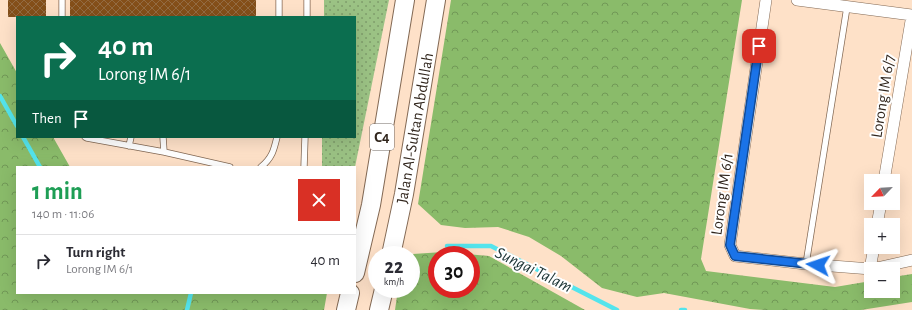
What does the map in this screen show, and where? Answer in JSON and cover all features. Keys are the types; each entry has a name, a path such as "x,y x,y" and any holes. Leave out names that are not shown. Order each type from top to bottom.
{"main road":[{"name":"Jalan Al-Sultan Abdullah","path":"356,268 371,205 405,0"},
{"name":"Jalan Al-Sultan Abdullah","path":"393,246 404,194 436,0"},
{"path":"346,310 350,294"},
{"path":"379,310 382,298"}],"street":[{"name":"Lorong IM 6/1","path":"766,0 730,245 735,256 864,268"},
{"path":"797,0 912,16"},
{"name":"Lorong IM 6/7","path":"885,174 912,16"},
{"name":"Lorong IM 6/1","path":"900,263 912,260"}],"lane":[{"path":"62,0 62,16"},
{"path":"279,0 279,16"},
{"path":"307,0 307,16"},
{"path":"806,264 847,8"},
{"path":"87,138 164,152 226,166"},
{"path":"129,146 131,138"},
{"path":"163,138 164,152"},
{"path":"262,166 269,160 274,150 277,138"},
{"path":"304,166 305,138"}],"green space":[{"path":"324,0 389,0 355,166 322,166 322,138 356,138 356,16 324,16"},
{"path":"451,0 742,0 701,259 706,271 835,287 864,282 864,298 900,298 900,276 912,274 912,302 861,310 765,310 750,309 664,293 637,297 602,288 561,256 529,237 498,227 465,228 441,225 418,204"},
{"path":"0,43 16,71 16,138 54,138 69,166 16,166 16,294 327,294 324,310 0,310"},
{"path":"428,253 428,298 480,298 480,255 489,256 585,310 395,310 397,298 420,298 420,254"}],"building":[{"path":"8,0 46,0 46,16 8,17"},
{"path":"70,0 256,0 256,16 70,16"}],"waterway":[{"name":"Sungai Talam","path":"0,96 16,124"},
{"name":"Sungai Talam","path":"24,138 39,166"},
{"name":"Sungai Talam","path":"480,246 491,246 617,310"},
{"path":"187,310 191,294"}],"route":[{"path":"759,46 730,245 735,256 818,265"}]}
